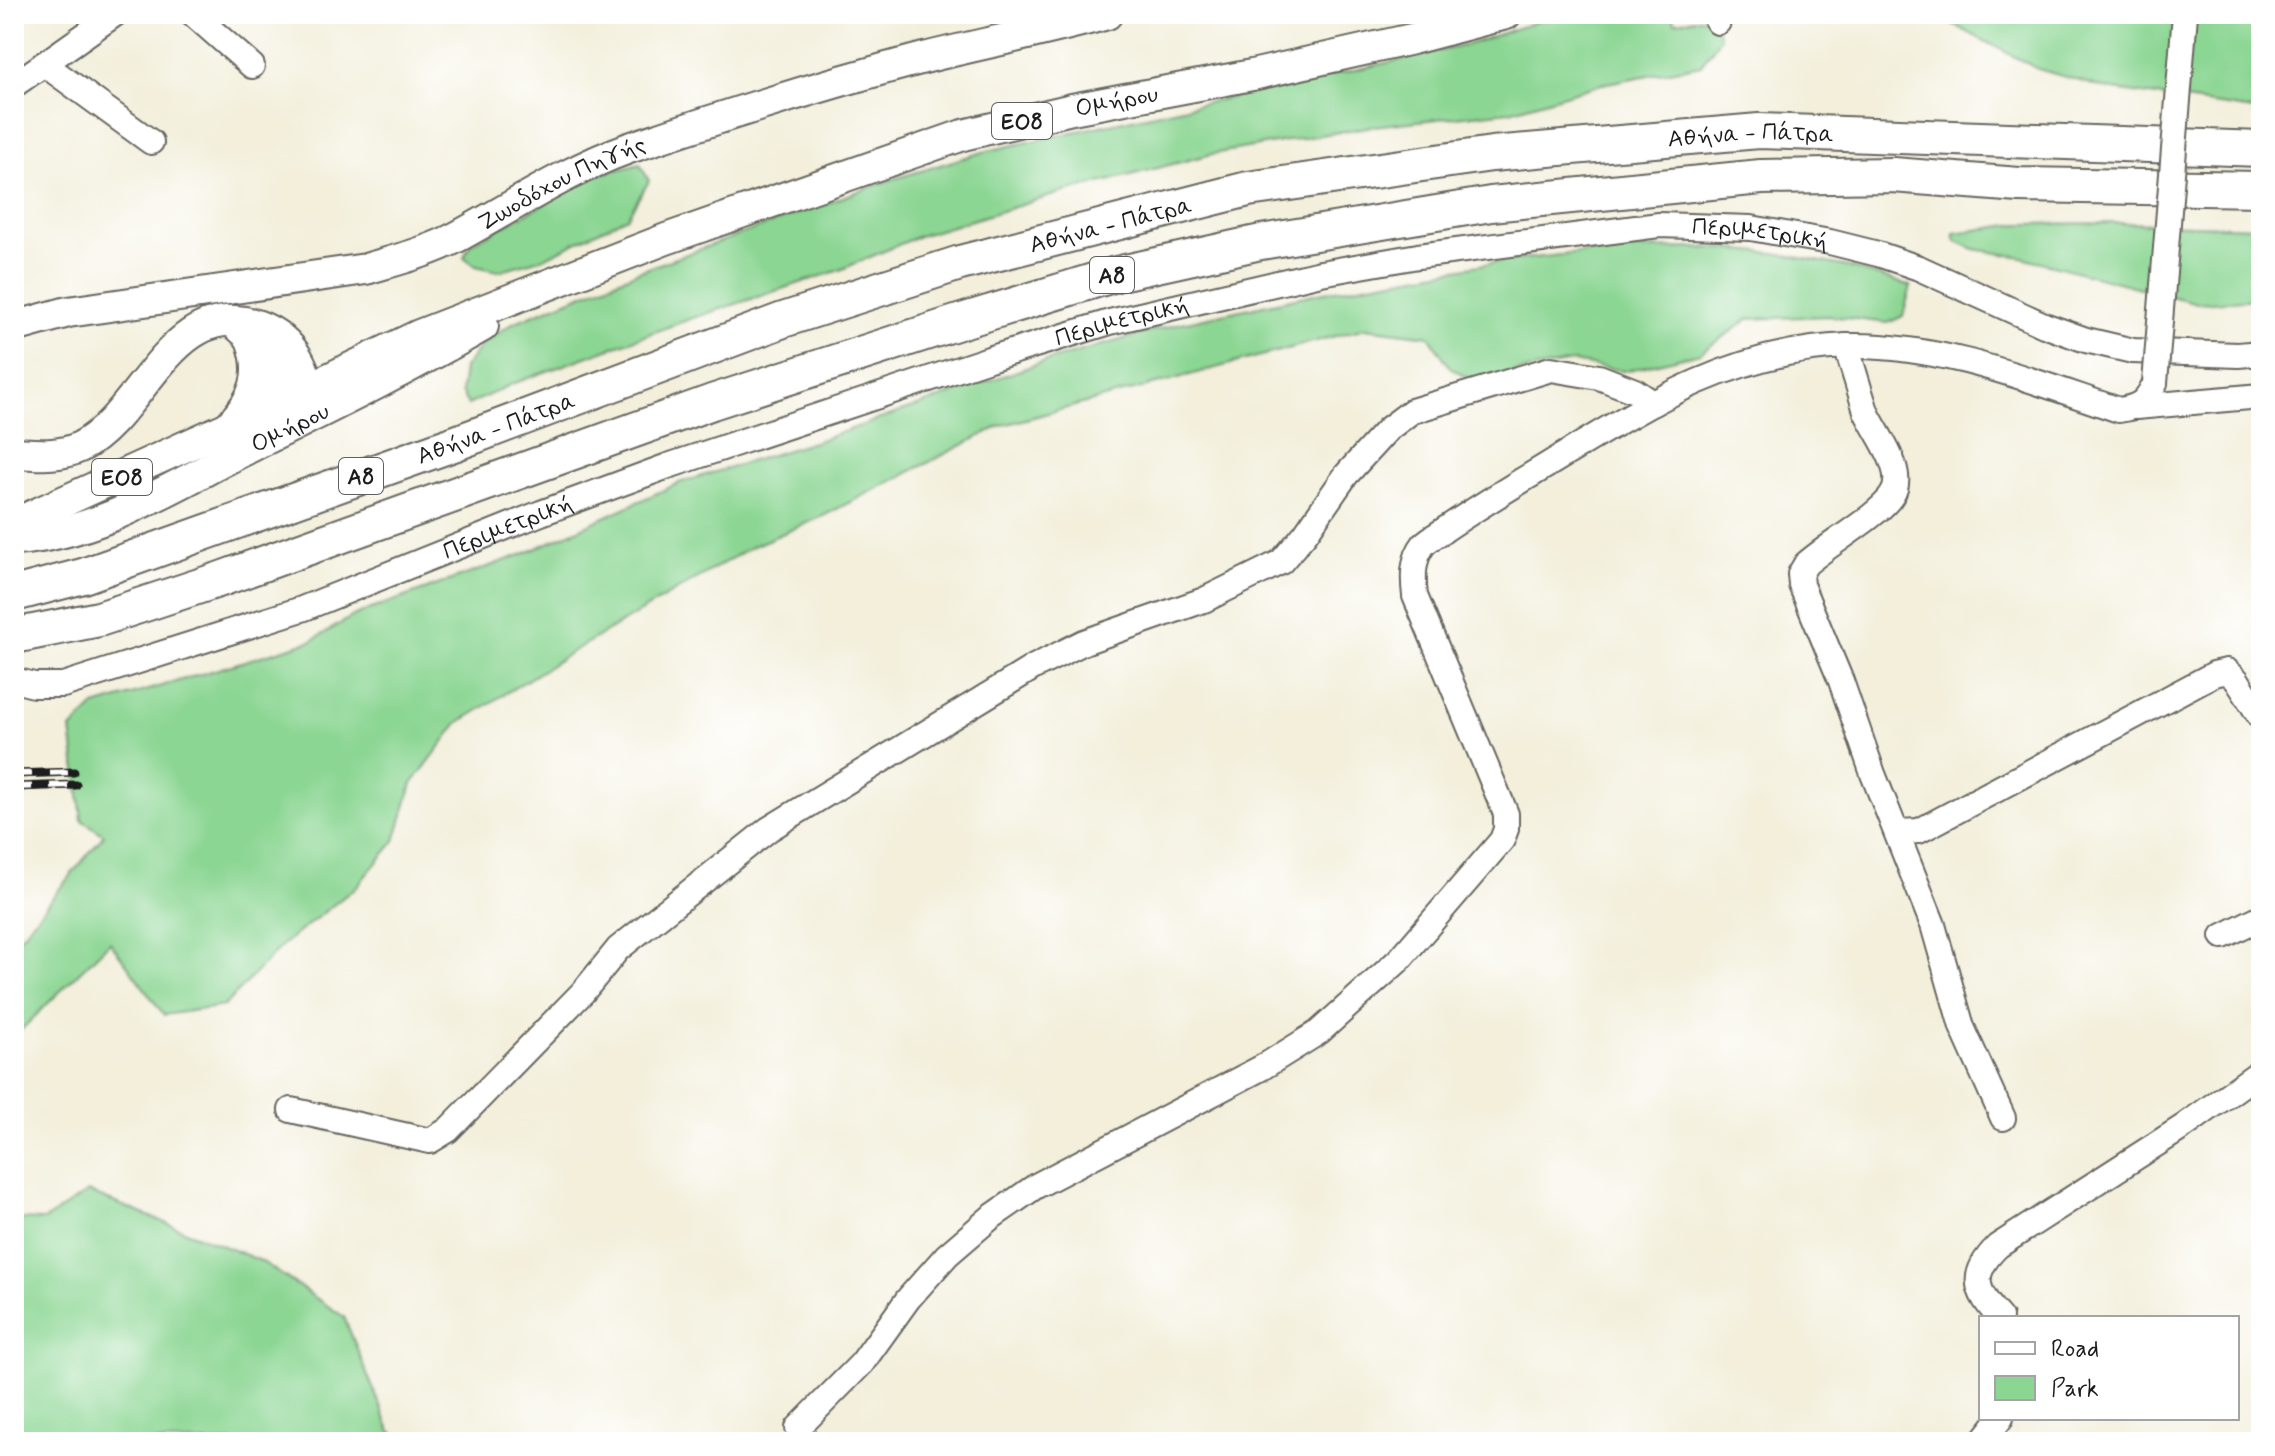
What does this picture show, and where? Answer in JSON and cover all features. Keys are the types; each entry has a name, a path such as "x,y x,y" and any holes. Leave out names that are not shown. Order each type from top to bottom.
{"highway":[{"name":"Αθήνα - Πάτρα","path":"14,594 83,576 456,443 783,320 960,263 1248,189 1492,154 1759,131 2261,149"},
{"name":"Αθήνα - Πάτρα","path":"14,636 99,619 203,585 712,402 962,321 1116,274 1261,242 1491,204 1761,177 1893,175 2019,185 2261,189"}],"main road":[{"name":"Ζωοδόχου Πηγής","path":"14,327 68,312 366,269 454,238 571,174 627,149 883,70 1107,14"},
{"name":"Ομήρου","path":"14,540 76,529 101,520 303,405 377,355 419,335 666,239 963,135 1072,109 1296,65 1506,14"},
{"name":"Ομήρου","path":"14,524 228,427 303,405 428,358 554,285"},
{"path":"16,453 62,454 81,446 114,418 177,344 211,322 241,329 303,405"},
{"path":"241,329 253,324 309,351 331,357 351,359 377,355"},
{"path":"228,427 253,395 258,377 257,357 241,329"},
{"path":"281,338 300,360 303,405"}],"street":[{"path":"14,85 115,14"},
{"path":"193,14 252,66"},
{"path":"2136,407 2147,400 2155,383 2185,14"},
{"path":"44,64 151,142"},
{"name":"Περιμετρική","path":"14,680 47,687 63,685 302,609 541,513 668,466 1097,325 1321,273 1418,256 1659,225 1751,228 1817,239 1878,254 1919,268 2044,325 2086,340 2133,351 2261,353"},
{"path":"1846,346 1868,414 1892,461 1897,481 1892,495 1879,509 1806,564 1800,574 1801,585 1841,681 1873,774 1933,925 1962,1027 2003,1118"},
{"path":"798,1428 862,1363 908,1299 947,1255 990,1218 1036,1186 1291,1052 1319,1032 1399,960 1502,840 1506,814 1415,596 1413,570 1424,545 1449,527 1653,403 1705,377 1779,354 1846,346 1928,353 2004,372 2119,410 2261,396"},
{"path":"291,1110 430,1141 448,1130 583,992 618,949 769,829 1034,667 1084,642 1204,600 1281,562 1305,534 1346,475 1388,429 1412,411 1551,369 1599,377 1635,391 1653,403"},
{"path":"1898,832 1919,831 2214,674 2227,671 2237,680 2261,718"},
{"path":"2223,936 2261,917"},
{"path":"1998,1316 1983,1300 1979,1286 1985,1259 1998,1246 2183,1127 2261,1071"},
{"path":"1982,1442 1999,1420"}],"green space":[{"path":"1559,14 1671,14 1675,22 1714,16 1720,38 1701,65 1602,84 1510,111 1373,126 1212,154 1061,193 919,236 840,270 690,319 512,384 468,405 461,392 464,368 482,344 513,323 640,271 887,181 983,152 1467,45"},
{"path":"1933,14 2261,14 2261,111 2107,89 2038,69"},
{"path":"640,164 649,181 627,217 544,258 498,271 476,266 464,257 470,244 597,175"},
{"path":"2018,224 2261,227 2261,299 2197,303 2022,257 1974,249 1956,241 1954,233"},
{"path":"1710,248 1775,253 1849,267 1911,286 1903,316 1888,323 1829,316 1749,319 1700,353 1625,371 1572,362 1472,380 1450,367 1429,336 1365,328 1000,426 819,518 753,546 575,650 458,723 412,784 395,841 356,887 281,946 224,1006 164,1015 110,942 14,1037 14,944 104,835 82,820 71,729 95,706 311,641 355,615 526,553 679,483 817,441 1043,362 1177,324 1318,293 1503,261 1620,249"},
{"path":"88,1192 261,1261 344,1317 390,1430 404,1442 14,1442 14,1219 44,1220"}],"railway":[{"path":"14,774 74,772"},
{"path":"14,787 76,785"}]}
